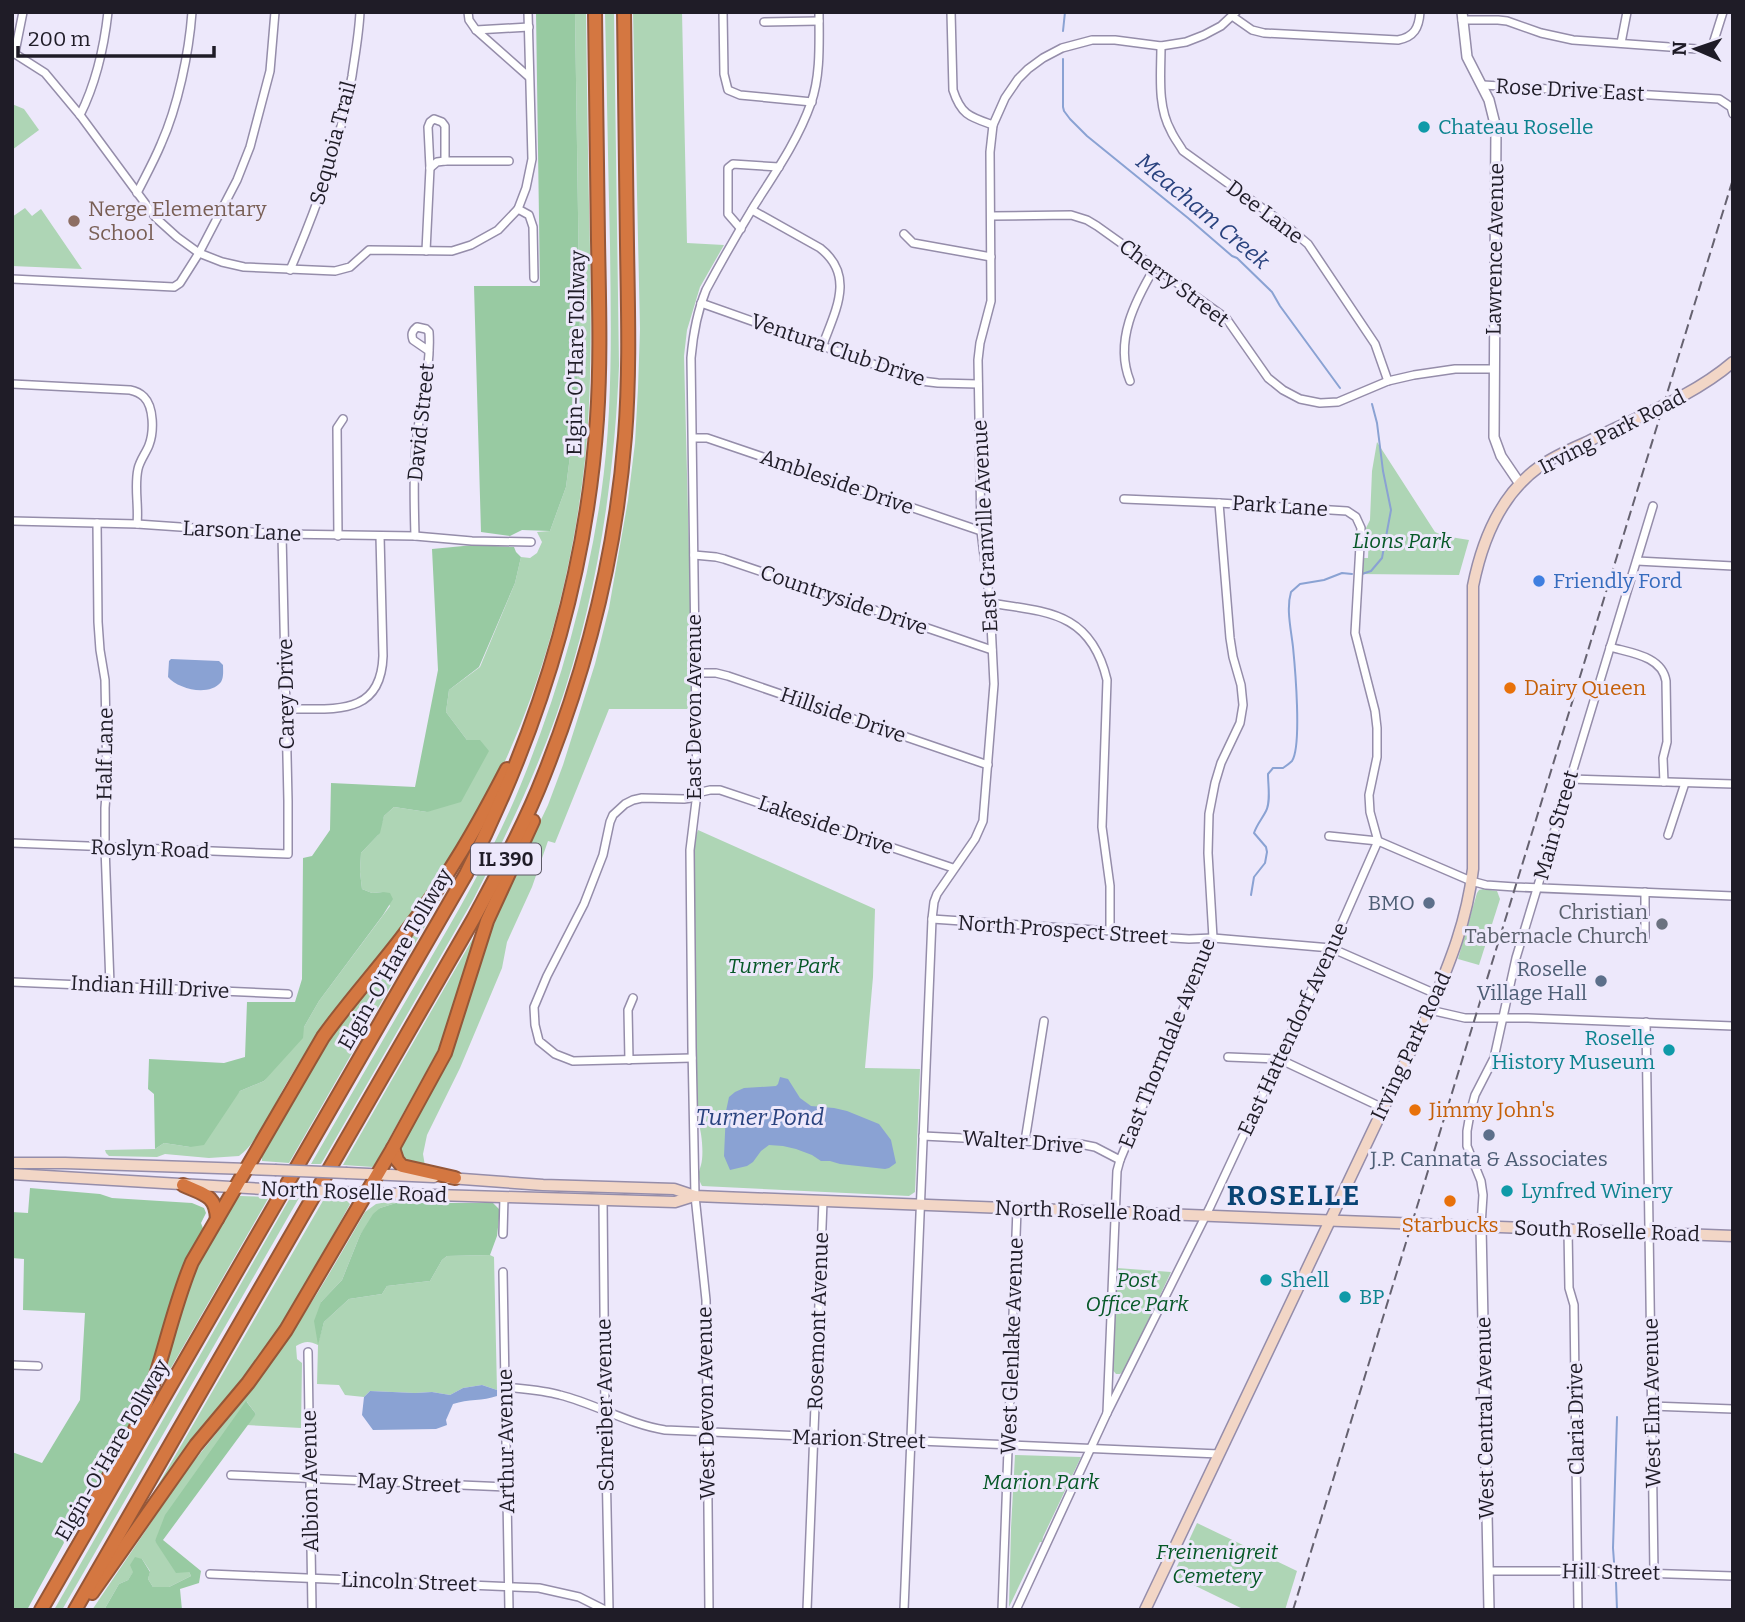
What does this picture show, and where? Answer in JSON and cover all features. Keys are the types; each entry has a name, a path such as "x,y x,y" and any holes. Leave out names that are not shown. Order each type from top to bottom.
{"highway":[{"name":"Elgin-O'Hare Tollway","path":"41,1610 466,874 527,740 554,657 574,580 588,502 594,448 600,352 595,12"},
{"name":"IL 390","path":"77,1610 474,918 544,777 578,679 599,603 613,530 625,438 629,325 624,12"},
{"path":"77,1549 81,1525 145,1405 192,1262 323,1037 408,930 454,865 508,766 527,740"},
{"path":"77,1610 96,1589 196,1445 248,1382 286,1330 393,1148 445,1053 487,921 541,803 544,777"},
{"path":"393,1148 402,1166 455,1178"},
{"path":"183,1185 210,1197 217,1208 217,1219"}],"main road":[{"name":"Irving Park Road","path":"1145,1610 1430,1010 1460,935 1471,881 1473,847 1473,586 1478,561 1490,527 1504,504 1537,468 1701,386 1733,362"},
{"name":"North Roselle Road","path":"12,1163 245,1168 674,1189 695,1196 1481,1226"},
{"name":"North Roselle Road","path":"12,1174 234,1188 367,1193 675,1202 695,1196"},
{"name":"South Roselle Road","path":"1481,1226 1733,1236"}],"street":[{"path":"23,12 14,52 46,74 80,115 146,207 165,227 199,253 222,262 244,267 339,271 350,267 365,252 372,250 452,251 471,245 498,230 518,209 532,159 528,12"},
{"path":"80,115 96,74 108,12"},
{"path":"137,193 162,143 176,98 187,52 192,12"},
{"path":"12,279 174,286 180,283 237,180 250,146 270,71 275,12"},
{"name":"Sequoia Trail","path":"290,270 314,213 345,115 360,12"},
{"path":"468,12 468,20 476,30 529,77"},
{"path":"723,12 724,74 728,90 740,95 812,102"},
{"path":"951,12 953,90 956,99 964,112 993,125"},
{"path":"1234,14 1252,30 1264,33 1398,40 1412,35 1418,26 1420,12"},
{"path":"1621,43 1627,12"},
{"path":"1462,16 1516,23 1559,37 1711,50 1723,12"},
{"name":"East Granville Avenue","path":"904,1610 932,919 937,894 975,839 984,821 994,684 990,603 981,531 978,384 980,343 991,301 990,152 993,125 1005,98 1023,74 1043,58 1062,48 1092,40 1161,46 1186,42 1221,26 1234,14"},
{"name":"Lawrence Avenue","path":"1462,16 1467,57 1483,85 1494,114 1496,128 1494,437 1501,456 1520,484"},
{"path":"764,22 819,17"},
{"name":"East Devon Avenue","path":"695,1196 690,850 697,793 691,358 693,337 701,303 715,274 779,167 812,102 818,61 819,17"},
{"path":"476,30 528,27"},
{"name":"Dee Lane","path":"1161,46 1162,107 1173,135 1184,151 1308,244 1376,344 1388,381"},
{"name":"Rose Drive East","path":"1483,85 1719,99 1731,107 1733,114"},
{"path":"426,251 430,168 428,127 433,119 442,121 445,126 445,161"},
{"path":"430,168 437,162 445,161 509,161"},
{"path":"741,229 728,214 728,168 733,164 779,167"},
{"path":"518,209 528,215 533,226 534,278"},
{"path":"752,211 820,248 829,255 836,267 841,291 822,347"},
{"name":"Cherry Street","path":"991,216 1071,215 1097,226 1226,318 1268,377 1293,396 1320,403 1338,402 1388,381 1431,372 1494,369"},
{"path":"904,234 914,243 991,257"},
{"path":"1130,381 1124,359 1126,332 1135,303 1156,267"},
{"name":"Ventura Club Drive","path":"701,303 921,381 978,384"},
{"name":"David Street","path":"415,536 414,464 426,391 429,351"},
{"path":"12,384 130,390 144,397 151,416 152,435 138,468 136,524"},
{"path":"338,536 337,428 344,419"},
{"name":"Ambleside Drive","path":"693,438 707,438 981,531"},
{"name":"Park Lane","path":"1124,499 1347,511 1356,517 1361,528 1355,632 1377,729 1377,757 1369,795 1370,812 1378,841"},
{"name":"East Thorndale Avenue","path":"1107,1413 1117,1171 1213,938 1208,853 1209,814 1215,782 1240,723 1243,705 1230,638 1219,503"},
{"name":"Main Street","path":"1481,1226 1481,1181 1467,1146 1467,1131 1475,1095 1494,1058 1516,958 1653,506"},
{"name":"Larson Lane","path":"12,521 531,542"},
{"name":"Half Lane","path":"96,523 98,622 106,706 105,847 110,985"},
{"name":"Carey Drive","path":"282,534 288,854"},
{"path":"286,709 349,707 367,697 377,686 382,672 383,656 380,536"},
{"name":"Countryside Drive","path":"694,555 724,559 992,650"},
{"path":"1637,561 1733,566"},
{"path":"990,603 1054,614 1084,633 1103,663 1107,680 1102,827 1110,886 1110,931"},
{"path":"1610,647 1654,661 1664,673 1667,741 1663,758 1664,782"},
{"name":"Hillside Drive","path":"696,673 728,676 988,765"},
{"path":"1570,779 1733,784"},
{"path":"1668,835 1685,783"},
{"name":"Lakeside Drive","path":"692,1058 573,1061 555,1054 539,1041 534,1007 584,904 600,862 613,815 625,804 633,800 691,798 697,793 720,790 953,868"},
{"path":"1329,836 1378,841 1486,885 1733,895"},
{"name":"East Hattendorf Avenue","path":"1016,1610 1107,1413 1206,1216 1378,841"},
{"name":"Roslyn Road","path":"12,844 288,854"},
{"path":"1645,892 1645,937"},
{"name":"North Prospect Street","path":"932,919 1331,948 1436,994"},
{"name":"Indian Hill Drive","path":"12,982 288,994"},
{"path":"629,1060 628,1010 633,998"},
{"path":"1430,1010 1465,1018 1733,1026"},
{"path":"1025,1141 1044,1021"},
{"name":"West Elm Avenue","path":"1646,1022 1654,1572"},
{"path":"1228,1057 1279,1059 1383,1108"},
{"name":"Walter Drive","path":"923,1136 1087,1145 1121,1160"},
{"name":"West Devon Avenue","path":"695,1196 706,1300 709,1610"},
{"path":"503,1234 504,1197"},
{"name":"Schreiber Avenue","path":"603,1200 607,1610"},
{"name":"Rosemont Avenue","path":"807,1610 823,1201"},
{"name":"West Glenlake Avenue","path":"1002,1610 1017,1209"},
{"name":"West Central Avenue","path":"1481,1226 1489,1610"},
{"name":"Claria Drive","path":"1568,1230 1569,1288 1574,1305 1578,1610"},
{"name":"Arthur Avenue","path":"503,1272 509,1610"},
{"name":"Albion Avenue","path":"307,1352 312,1610"},
{"path":"12,1365 38,1366"},
{"name":"Marion Street","path":"506,1387 560,1394 654,1429 1219,1454"},
{"path":"1651,1406 1733,1409"},
{"name":"May Street","path":"231,1475 507,1487"},
{"name":"Hill Street","path":"1488,1571 1654,1572 1733,1576"},
{"name":"Lincoln Street","path":"210,1574 509,1585 539,1588 579,1597 607,1610"}],"green space":[{"path":"536,12 575,12 580,346 566,487 550,531 522,530 510,536 481,532 474,286 540,286"},
{"path":"575,12 586,12 591,302 585,460 561,598 535,687 518,731 478,815 449,863 395,939 328,1020 246,1150 239,1156 209,1158 165,1154 157,1157 109,1156 105,1150 155,1149 164,1143 190,1147 240,1091 264,1081 304,1027 319,1001 390,906 383,892 372,893 362,889 361,853 378,835 384,816 394,807 427,812 467,740 446,712 449,690 480,667 515,583 521,557 530,558 537,553 542,542 537,532 550,531 566,487 580,346"},
{"path":"605,12 614,12 619,366 613,455 601,544 582,631 547,740 518,810 485,877 321,1164 311,1164 451,923 500,831 535,749 570,642 588,569 601,495 609,401 611,339"},
{"path":"633,12 682,12 687,243 724,245 700,287 687,330 684,356 693,709 609,709 555,843 548,841 532,887 507,942 502,968 460,1068 427,1135 423,1154 425,1166 404,1161 401,1148 449,1059 492,923 548,805 595,664 609,608 628,500 638,388 640,329"},
{"path":"12,104 24,109 39,130 12,150"},
{"path":"25,208 32,216 41,209 82,269 12,266 12,217"},
{"name":"Lions Park","path":"1377,442 1435,532 1469,540 1459,575 1358,574 1359,558 1368,558 1369,533 1364,532 1370,520 1372,471"},
{"path":"474,545 514,547 521,557 515,583 479,667 449,690 446,712 467,740 480,740 489,751 461,802 427,812 394,807 384,816 380,833 361,853 360,872 362,889 372,893 390,893 393,899 319,1001 304,1027 303,1038 264,1081 240,1091 204,1145 190,1147 164,1143 155,1149 154,1094 148,1089 149,1059 224,1063 245,1057 247,1002 295,1002 302,979 303,858 312,856 330,830 331,783 415,787 438,670 432,549"},
{"name":"Turner Park","path":"698,830 875,909 873,977 865,1068 920,1069 915,1192 909,1196 702,1186 698,1176 702,1149 697,1120 693,870 694,841"},
{"path":"460,865 289,1163 262,1161 262,1156 327,1041"},
{"path":"1483,889 1497,891 1500,899 1479,965 1458,959 1477,893"},
{"path":"476,933 437,1052 379,1157 373,1167 343,1165"},
{"path":"30,1188 100,1194 112,1198 192,1203 204,1208 206,1213 201,1223 204,1231 179,1279 153,1364 131,1421 27,1610 12,1610 12,1452 42,1463 80,1400 85,1313 23,1310 24,1259 12,1258 12,1212 28,1213"},
{"path":"240,1196 269,1197 156,1394 193,1272 235,1200"},
{"path":"290,1198 299,1198 62,1610 54,1610"},
{"path":"324,1199 347,1201 350,1204 274,1341 143,1511"},
{"path":"396,1203 380,1208 360,1235 342,1280 321,1302 318,1343 324,1322 349,1299 382,1294 387,1286 430,1281 447,1256 490,1255 494,1257 497,1390 482,1385 463,1388 450,1395 370,1391 364,1397 345,1395 339,1385 317,1384 318,1345 307,1342 296,1346 297,1359 302,1363 301,1428 246,1425 256,1414 247,1402 155,1541 191,1576 169,1587 153,1587 148,1579 150,1571 142,1559 128,1580 119,1584 104,1610 92,1610 186,1471 236,1409 233,1406 287,1339 365,1212 376,1204"},
{"path":"396,1203 493,1203 500,1210 497,1236 490,1255 447,1256 430,1281 387,1286 382,1294 349,1299 324,1322 318,1345 314,1321 321,1302 342,1280 360,1235 373,1214 380,1208"},
{"name":"Post Office Park","path":"1117,1268 1171,1272 1125,1370 1120,1374 1116,1374 1112,1369"},
{"path":"246,1401 256,1414 163,1540 201,1571 199,1583 180,1589 182,1610 104,1610 119,1584 128,1580 133,1572 130,1565 135,1557 142,1559 150,1572 148,1579 153,1587 169,1587 191,1576 189,1572 176,1573 155,1541 165,1515"},
{"name":"Marion Park","path":"1015,1455 1081,1457 1009,1607 1011,1528"},
{"name":"Freinenigreit Cemetery","path":"1197,1523 1297,1571 1285,1610 1245,1610 1173,1575"}],"water":[{"path":"171,659 219,661 223,665 222,680 216,687 209,689 186,688 168,677"},
{"name":"Turner Pond","path":"780,1077 788,1079 800,1098 811,1106 847,1111 879,1124 891,1140 896,1163 885,1169 840,1164 821,1161 796,1149 769,1145 747,1166 730,1170 724,1156 729,1097 744,1088 776,1086"},
{"path":"482,1385 497,1390 497,1396 453,1404 446,1420 447,1425 436,1429 373,1430 362,1415 364,1397 370,1391 450,1395 463,1388"}],"waterway":[{"name":"Meacham Creek","path":"1063,31 1065,12"},
{"name":"Meacham Creek","path":"1063,59 1063,107 1070,119 1087,136 1237,258 1272,292 1340,388"},
{"name":"Meacham Creek","path":"1362,574 1371,571 1382,558 1391,510 1372,404"},
{"name":"Meacham Creek","path":"1251,895 1254,877 1265,863 1267,852 1254,833 1268,807 1268,774 1273,768 1283,768 1292,761 1297,740 1294,657 1289,612 1291,592 1300,584 1324,580 1342,573 1352,574"},
{"path":"1614,1562 1617,1417"},
{"path":"1616,1582 1617,1610"}],"railway":[{"path":"1293,1610 1733,179"}],"place":[{"name":"Chateau Roselle","path":"1424,127"},
{"name":"Nerge Elementary School","path":"74,221"},
{"name":"Friendly Ford","path":"1539,581"},
{"name":"Dairy Queen","path":"1510,688"},
{"name":"BMO","path":"1429,903"},
{"name":"Christian Tabernacle Church","path":"1662,924"},
{"name":"Roselle Village Hall","path":"1601,981"},
{"name":"Roselle History Museum","path":"1669,1050"},
{"name":"Jimmy John's","path":"1415,1110"},
{"name":"J.P. Cannata & Associates","path":"1489,1135"},
{"name":"Lynfred Winery","path":"1507,1191"},
{"name":"Starbucks","path":"1450,1201"},
{"name":"Shell","path":"1266,1280"},
{"name":"BP","path":"1345,1297"}],"district":[{"name":"ROSELLE","path":"1294,1195"}]}
